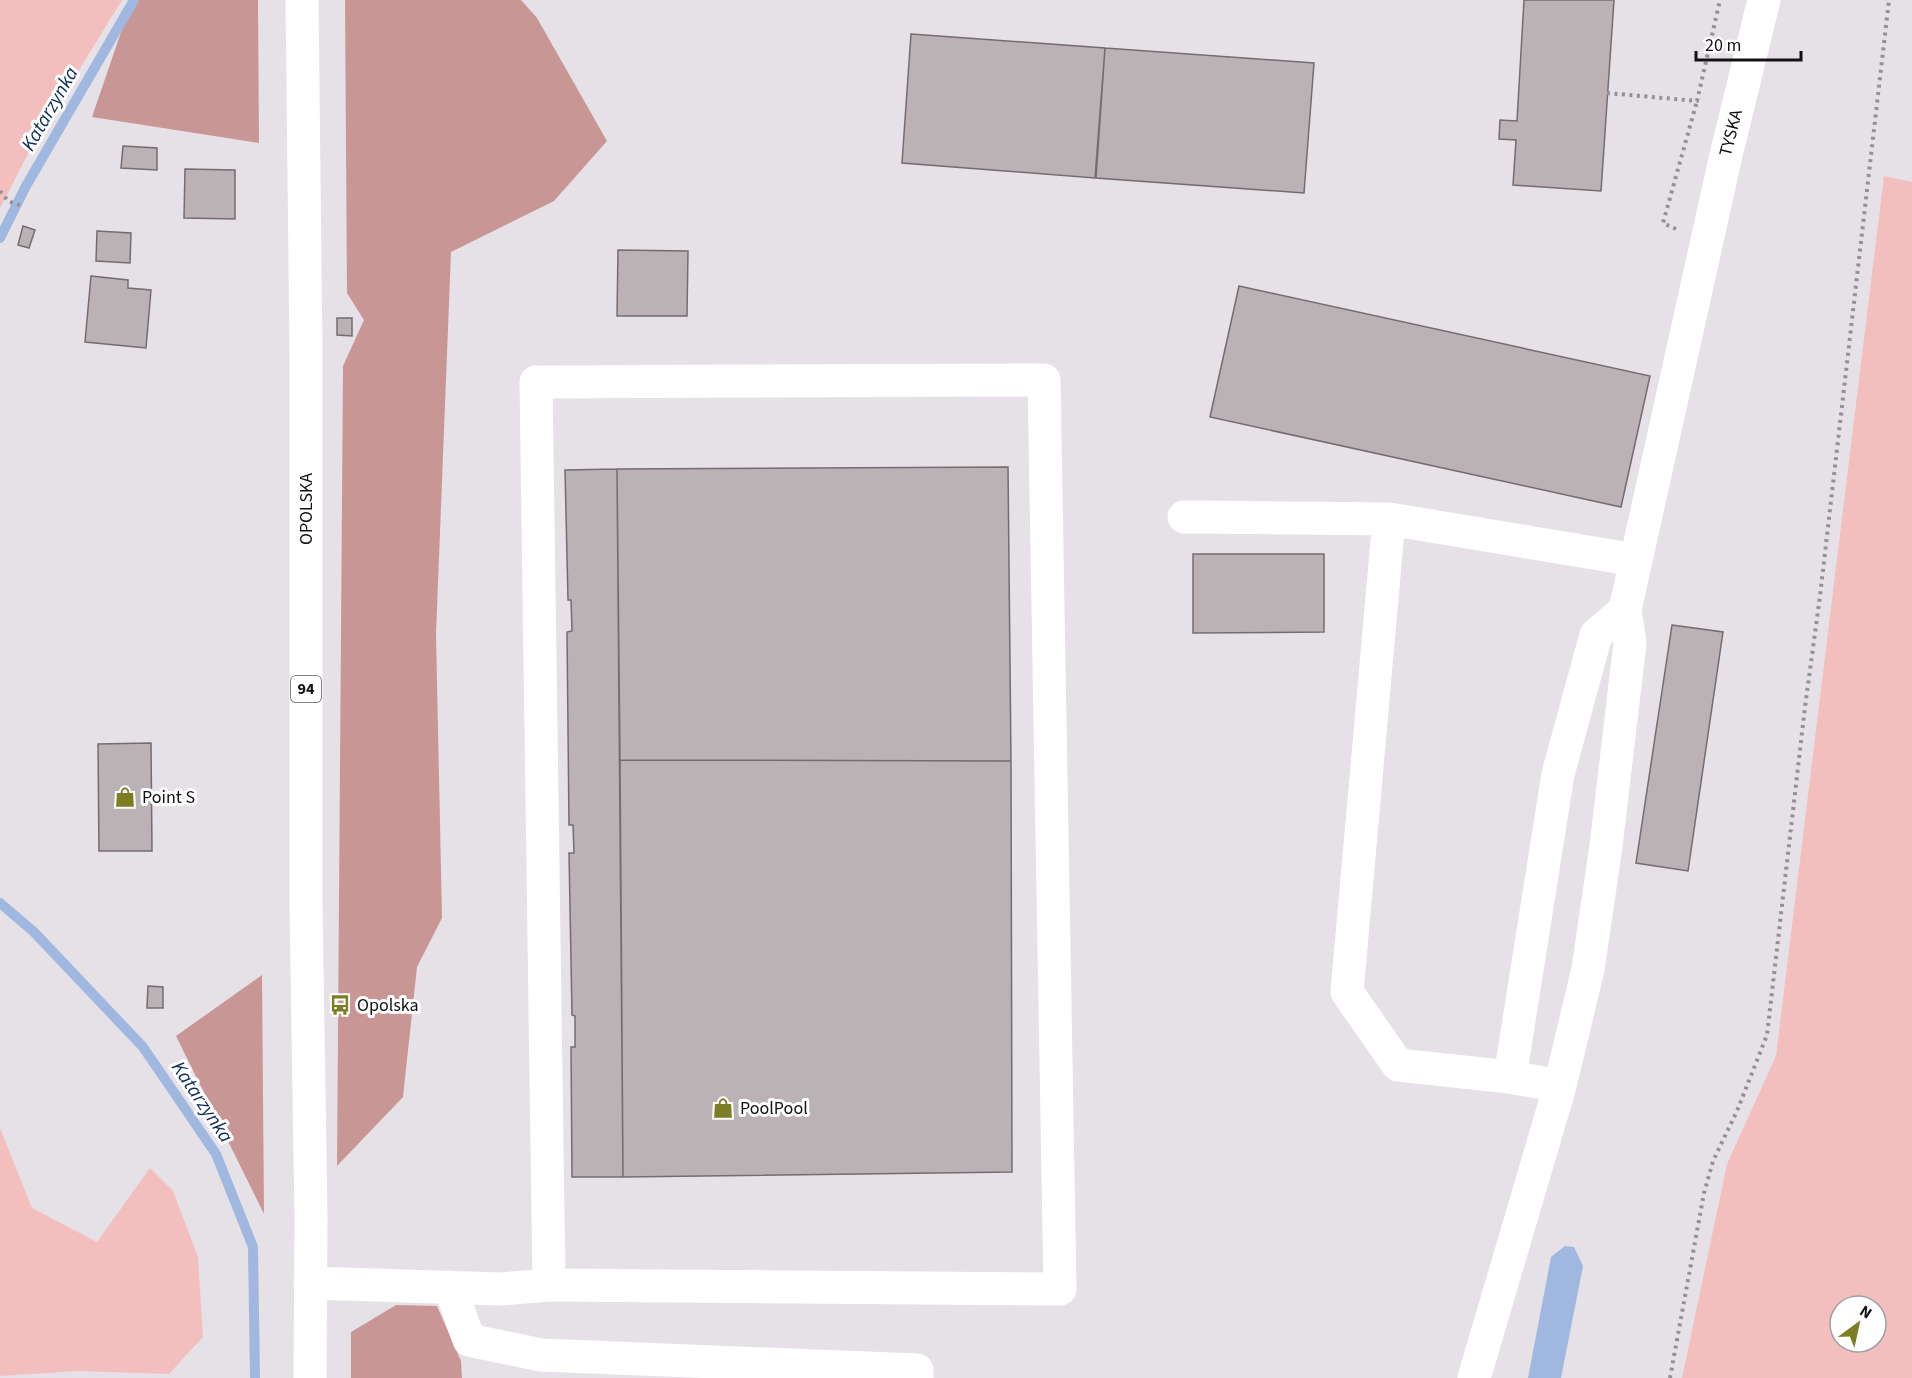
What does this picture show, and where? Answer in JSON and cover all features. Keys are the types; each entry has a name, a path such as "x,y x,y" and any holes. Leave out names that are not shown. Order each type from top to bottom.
{"main road":[{"name":"OPOLSKA","path":"302,0 306,352 306,906 310,1378"},
{"name":"TYSKA","path":"1625,610 1703,254 1764,0"},
{"path":"310,1284 501,1288 549,1285 1060,1289 1044,380 536,382 549,1285"},
{"path":"1184,517 1389,519 1636,560"},
{"path":"1389,519 1347,992 1398,1065 1510,1077 1560,1086"},
{"path":"1510,1077 1558,774 1596,634 1625,610"},
{"path":"1474,1378 1560,1086 1588,969 1606,846 1630,643 1625,610"},
{"path":"450,1287 469,1340 541,1354 917,1370 917,1378"}],"path":[{"path":"1703,254 1663,223 1720,0"},
{"path":"1670,1378 1704,1194 1713,1161 1737,1111 1767,1035 1889,0"},
{"path":"1607,93 1696,101"},
{"path":"0,191 8,201 24,207"}],"shaded area":[{"path":"0,0 122,0 31,148 0,208"},
{"path":"132,0 258,0 259,143 92,117"},
{"path":"345,0 521,0 537,18 607,141 554,201 451,252 436,634 442,918 417,967 403,1097 337,1166 343,366 364,320 347,293"},
{"path":"1884,176 1912,182 1912,1378 1682,1378 1727,1164 1776,1056"},
{"path":"262,975 264,1214 176,1036"},
{"path":"0,1128 32,1208 97,1242 150,1168 173,1191 198,1257 203,1337 169,1374 78,1371 0,1376"},
{"path":"396,1305 437,1306 461,1361 462,1378 351,1378 351,1332"}],"water":[{"path":"1565,1246 1574,1247 1583,1266 1561,1378 1528,1378 1551,1257"}],"building":[{"path":"1524,0 1614,0 1601,191 1513,185 1516,140 1499,139 1500,120 1517,121"},
{"path":"911,34 1105,48 1095,178 902,163"},
{"path":"1105,48 1314,63 1304,193 1096,178"},
{"path":"123,146 157,148 157,170 121,168"},
{"path":"185,169 235,170 235,219 184,218"},
{"path":"23,226 35,230 29,248 18,245"},
{"path":"97,231 131,233 130,263 96,261"},
{"path":"618,250 688,251 687,316 617,316"},
{"path":"91,276 128,280 128,288 151,290 146,348 85,342"},
{"path":"1239,286 1650,376 1621,507 1210,417"},
{"path":"337,318 352,318 352,336 337,335"},
{"path":"1008,467 1011,761 620,760 617,469"},
{"path":"617,469 623,1177 572,1177 571,1047 575,1047 575,1016 572,1015 569,853 574,853 573,825 569,825 567,632 572,631 571,600 568,600 565,470"},
{"path":"1193,554 1324,554 1324,632 1193,633"},
{"path":"1672,625 1723,632 1688,871 1636,863"},
{"name":"Point S","path":"151,743 152,851 99,851 98,744"},
{"path":"620,760 1011,761 1012,1172 623,1177"},
{"path":"148,986 163,987 163,1008 147,1008"}],"waterway":[{"name":"Katarzynka","path":"0,238 26,186 134,0"},
{"name":"Katarzynka","path":"0,903 34,932 143,1047 216,1154 253,1247 255,1378"}],"place":[{"name":"Point S","path":"125,797"},
{"name":"Opolska","path":"340,1005"},
{"name":"PoolPool","path":"723,1108"}]}
